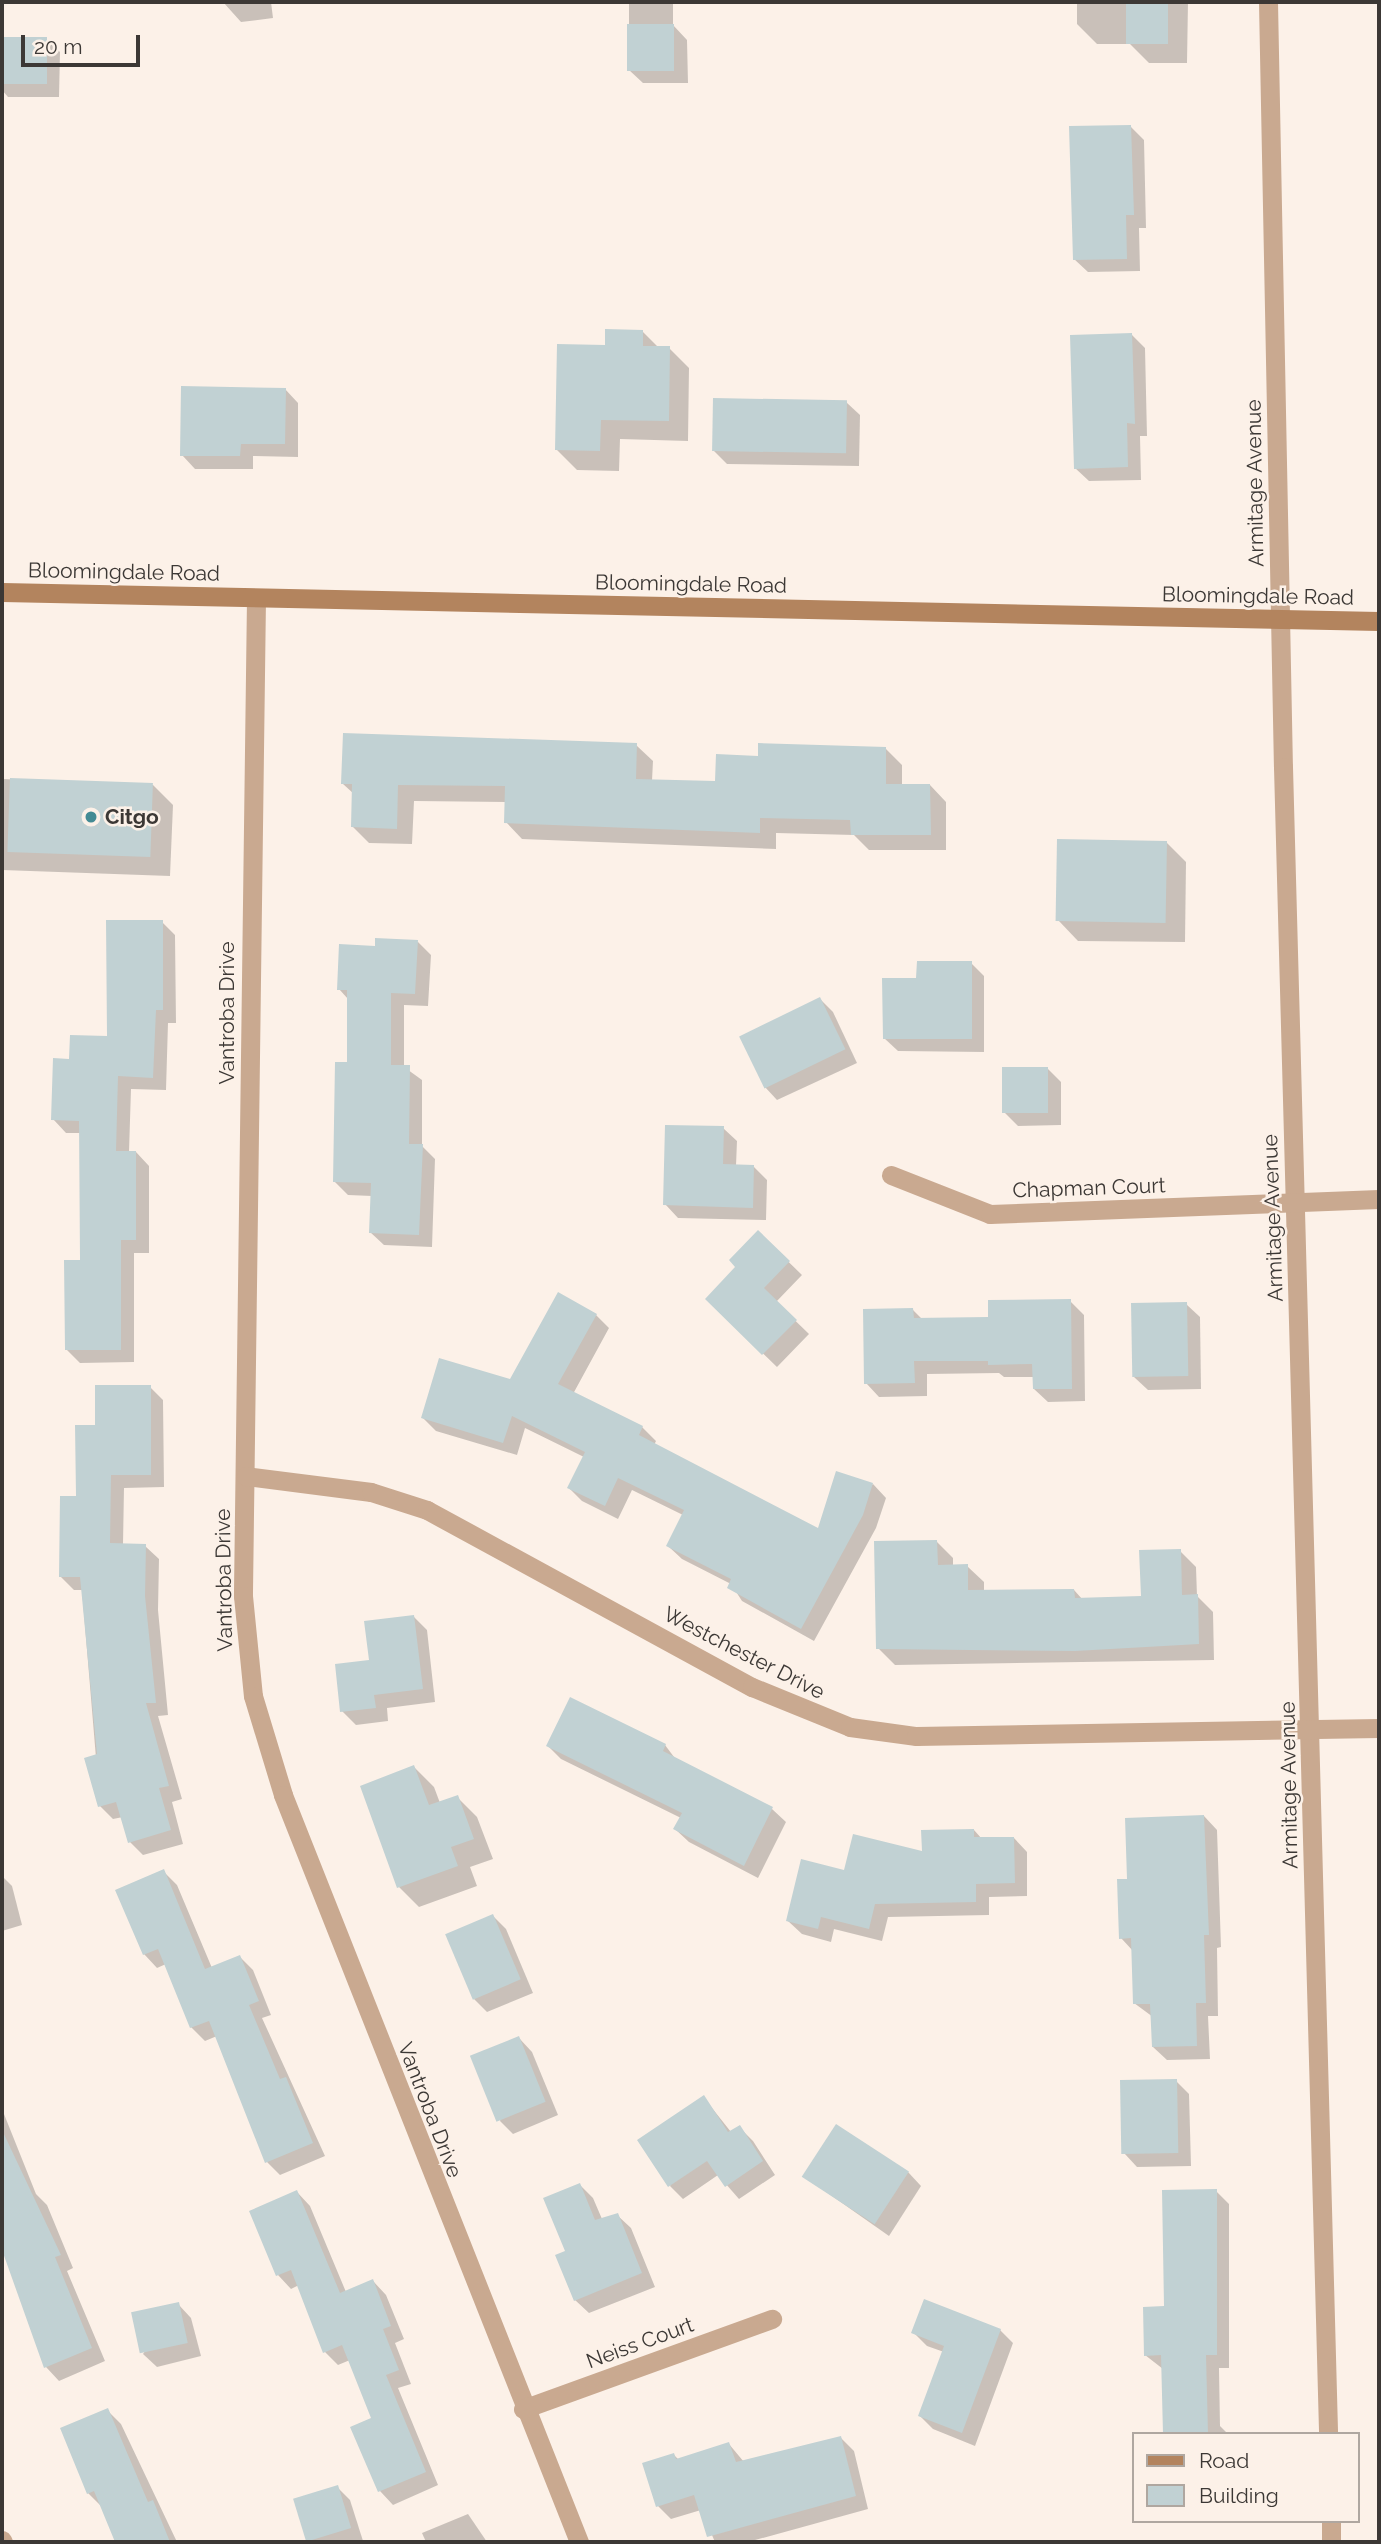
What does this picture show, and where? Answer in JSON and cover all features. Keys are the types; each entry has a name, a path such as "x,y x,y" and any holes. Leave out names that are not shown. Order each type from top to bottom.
{"main road":[{"name":"Bloomingdale Road","path":"2,593 1379,621"}],"street":[{"name":"Armitage Avenue","path":"1268,2 1280,619 1328,2432"},
{"name":"Vantroba Drive","path":"256,598 245,1639 263,1736 523,2409 579,2542"},
{"name":"Chapman Court","path":"891,1175 990,1214 1379,1199"},
{"name":"Westchester Drive","path":"246,1476 371,1492 427,1510 752,1688 850,1727 916,1736 1311,1727 1379,1728"},
{"name":"Neiss Court","path":"523,2409 772,2319"},
{"path":"1331,2523 1331,2542"}],"building":[{"path":"1126,2 1168,2 1168,44 1126,44"},
{"path":"627,24 674,24 674,71 627,71"},
{"path":"2,37 47,37 47,84 2,84"},
{"path":"1131,125 1134,215 1126,215 1127,259 1073,260 1069,126"},
{"path":"605,329 643,330 643,346 670,346 669,421 601,420 600,451 555,450 557,344 605,345"},
{"path":"1132,333 1135,424 1127,423 1128,467 1074,469 1070,335"},
{"path":"181,386 286,388 285,444 241,444 240,456 180,456"},
{"path":"713,398 847,400 846,453 712,451"},
{"path":"343,733 637,743 636,779 715,781 716,754 758,756 758,743 886,747 886,784 930,784 931,835 851,835 850,820 760,818 760,833 504,823 505,786 398,785 397,829 351,827 352,784 341,784"},
{"path":"10,778 153,783 150,857 7,852"},
{"path":"1057,839 1167,841 1166,923 1056,921"},
{"path":"106,920 163,920 163,1010 156,1010 153,1078 118,1076 116,1151 136,1151 136,1240 121,1240 121,1350 65,1350 64,1260 80,1260 79,1121 51,1120 53,1058 69,1059 70,1035 107,1036"},
{"path":"375,938 418,940 415,994 391,993 391,1065 410,1065 409,1144 423,1144 419,1235 369,1233 371,1183 333,1182 335,1062 347,1062 347,990 337,990 339,944 375,946"},
{"path":"917,961 972,961 972,1039 883,1039 882,978 916,978"},
{"path":"820,997 845,1049 765,1089 739,1036"},
{"path":"1002,1067 1048,1067 1048,1113 1002,1113"},
{"path":"665,1125 724,1126 723,1164 754,1165 753,1208 663,1205"},
{"path":"758,1230 790,1261 764,1288 797,1320 762,1355 705,1299 735,1267 729,1260"},
{"path":"558,1292 597,1314 558,1384 643,1426 639,1435 818,1528 836,1471 873,1483 863,1515 801,1629 727,1588 731,1579 666,1546 684,1510 618,1478 605,1506 567,1488 585,1452 512,1416 503,1443 421,1418 439,1358 510,1379"},
{"path":"1071,1299 1072,1389 1033,1389 1032,1364 988,1365 988,1361 914,1361 915,1383 864,1384 863,1309 913,1308 914,1318 988,1317 988,1300"},
{"path":"1187,1302 1188,1376 1132,1377 1131,1303"},
{"path":"95,1385 151,1385 151,1475 111,1475 110,1543 146,1544 145,1596 156,1703 146,1703 169,1786 159,1788 171,1830 128,1843 116,1802 98,1807 84,1758 97,1754 80,1577 59,1577 60,1496 76,1496 75,1425 95,1425"},
{"path":"937,1540 938,1565 968,1564 968,1590 1074,1589 1075,1598 1141,1596 1139,1550 1181,1549 1182,1595 1198,1594 1199,1644 1075,1651 876,1649 874,1541"},
{"path":"414,1615 423,1689 374,1695 376,1708 340,1712 335,1664 369,1660 364,1621"},
{"path":"570,1697 666,1744 663,1751 773,1807 744,1866 673,1829 682,1813 546,1746"},
{"path":"414,1765 429,1805 458,1795 474,1839 451,1847 458,1866 397,1888 360,1786"},
{"path":"1204,1815 1209,1935 1204,1935 1206,2003 1196,2003 1197,2046 1152,2047 1150,2004 1133,2004 1131,1938 1119,1939 1117,1879 1127,1879 1125,1818"},
{"path":"974,1829 974,1837 1014,1837 1015,1883 976,1884 976,1902 875,1904 869,1929 821,1917 818,1929 786,1921 801,1859 844,1870 853,1834 922,1851 921,1830"},
{"path":"164,1869 205,1969 240,1955 259,2001 249,2005 280,2079 286,2077 313,2143 265,2163 209,2021 190,2028 158,1949 143,1955 115,1890"},
{"path":"493,1914 521,1979 473,2000 445,1934"},
{"path":"519,2036 546,2102 496,2122 470,2056"},
{"path":"1177,2079 1178,2153 1121,2154 1120,2080"},
{"path":"704,2095 728,2132 740,2125 763,2161 725,2187 707,2161 668,2187 637,2140"},
{"path":"836,2124 909,2171 875,2224 802,2177"},
{"path":"2,2130 61,2255 55,2257 92,2348 44,2368 2,2250"},
{"path":"580,2183 595,2220 618,2213 642,2273 574,2301 555,2255 565,2251 543,2198"},
{"path":"1217,2189 1217,2355 1206,2355 1208,2432 1163,2432 1161,2355 1144,2356 1143,2307 1164,2306 1162,2190"},
{"path":"297,2190 340,2293 373,2279 391,2326 383,2329 399,2370 386,2375 426,2472 378,2492 350,2427 371,2418 342,2345 323,2353 291,2270 276,2276 249,2211"},
{"path":"924,2299 1001,2329 962,2433 918,2416 944,2346 911,2333"},
{"path":"179,2302 188,2343 140,2353 131,2312"},
{"path":"108,2408 148,2502 153,2500 170,2542 115,2542 94,2491 87,2494 60,2428"},
{"path":"841,2436 856,2496 707,2537 694,2495 656,2507 642,2463 674,2453 676,2459 729,2442 736,2462"},
{"path":"338,2485 351,2528 306,2542 293,2499"}],"place":[{"name":"Citgo","path":"91,817"}]}
